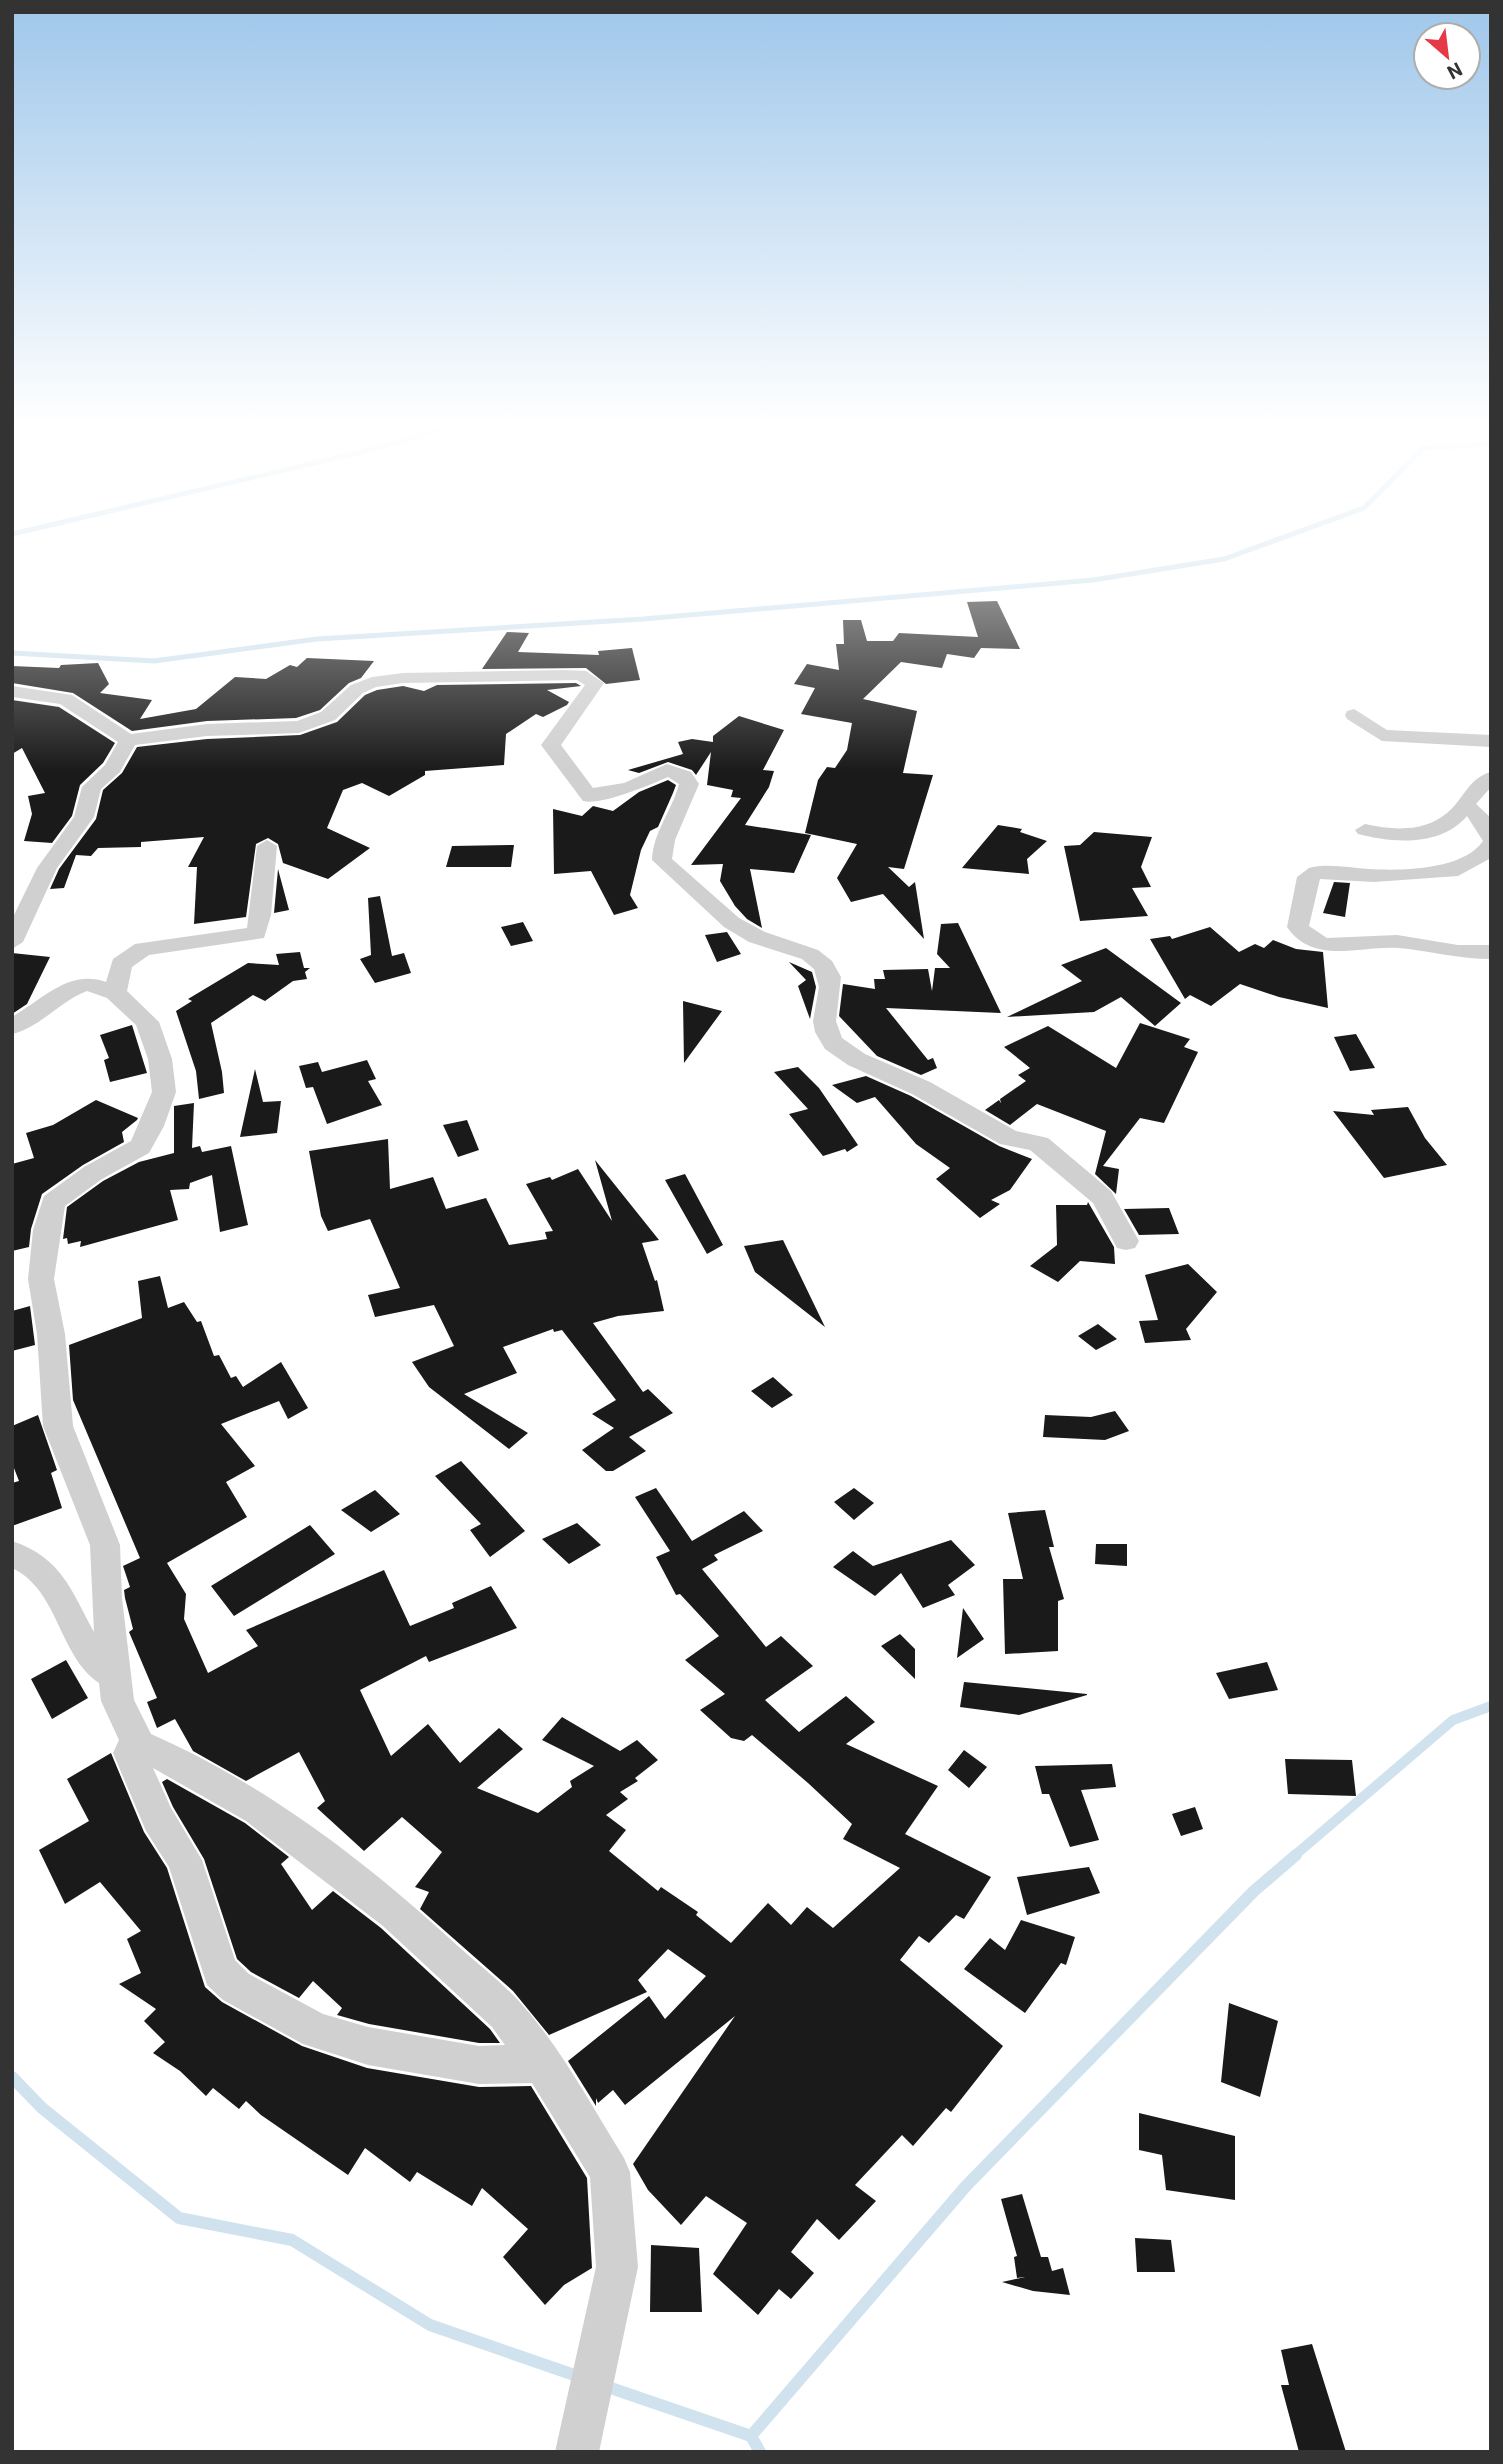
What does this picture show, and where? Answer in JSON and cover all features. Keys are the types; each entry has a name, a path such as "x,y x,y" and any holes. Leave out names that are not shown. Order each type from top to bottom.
{"street":[{"path":"12,691 65,699 128,740 207,730 299,727 328,716 364,686 403,678 570,675 591,678 596,683 551,745 590,797 602,791 628,788 667,771 684,776 690,784 687,797 666,833 662,860 699,895 757,938 786,944 824,965 830,979 830,994 823,1017 825,1030 834,1042 848,1055 924,1090 1012,1140 1037,1142 1107,1203 1126,1241"},
{"path":"1354,715 1382,735 1491,741"},
{"path":"12,942 47,867 84,817 92,788 113,768 128,740"},
{"path":"1364,830 1394,836 1439,827 1465,806 1477,788 1491,778"},
{"path":"1465,806 1479,815 1491,838"},
{"path":"1491,844 1486,852 1458,870 1374,876 1316,872 1308,877 1298,927 1302,934 1314,941 1332,944 1389,941 1455,952 1491,952"},
{"path":"115,993 121,964 143,949 256,933 261,923 261,885 267,846"},
{"path":"12,1027 75,986 87,983 115,993 147,1022 160,1059 164,1092 152,1126 140,1147 93,1173 54,1202 46,1230 41,1279 51,1334 58,1426 105,1545 118,1701 139,1745 173,1760 258,1809 396,1913 505,2014 541,2064 610,2172 617,2267 576,2451"},
{"path":"18,1561 58,1590 94,1660 114,1675"},
{"path":"136,1740 130,1753 158,1819 184,1860 220,1972 236,1987 316,2031 368,2046 479,2066 541,2064"}],"building":[{"path":"997,601 1020,649 981,648 974,658 947,654 942,668 901,662 863,699 917,711 903,773 933,775 904,869 888,867 909,887 915,882 924,939 883,894 851,902 837,878 857,844 805,833 818,780 827,767 835,768 847,750 852,723 801,714 815,688 794,684 807,664 839,670 836,644 844,644 843,620 861,620 867,641 893,641 899,633 978,637 967,602"},
{"path":"507,632 529,633 518,652 599,655 598,651 632,648 640,680 606,684 586,668 482,669"},
{"path":"307,658 374,661 361,678 349,683 320,710 296,718 207,721 132,731 73,693 12,683 12,666 59,668 61,665 98,663 109,684 100,693 152,700 140,719 196,709 235,677 266,679 290,665 297,667"},
{"path":"576,683 581,686 547,690 569,702 567,705 543,717 536,714 506,734 504,765 425,771 425,775 389,796 362,783 343,790 327,828 370,848 328,879 283,863 278,844 268,838 256,844 246,917 194,924 197,867 188,867 204,837 141,842 141,847 98,848 91,856 76,855 64,888 50,889 59,869 96,819 103,790 122,773 137,747 207,739 300,735 337,722 365,695 403,686 424,691 437,685"},
{"path":"12,700 59,707 115,743 103,763 80,785 72,816 52,843 24,841 32,814 28,796 45,793 22,748 12,754"},
{"path":"739,716 784,730 763,770 774,771 769,787 745,825 811,835 794,873 750,869 762,928 747,919 735,906 720,881 723,864 691,865 741,798 731,797 733,790 707,785 711,752 696,775 692,770 668,762 639,773 628,770 683,754 678,742 692,739 713,742 713,736"},
{"path":"668,780 676,785 658,827 650,831 641,850 630,895 638,908 614,915 591,871 554,874 553,809 582,816 593,806 613,811 639,792"},
{"path":"998,825 1022,829 1020,832 1047,841 1027,859 1029,874 962,868"},
{"path":"1094,832 1152,837 1141,867 1151,887 1132,888 1148,916 1080,921 1064,846 1080,845"},
{"path":"514,845 511,867 446,867 452,846"},
{"path":"278,869 289,910 274,913"},
{"path":"1334,882 1350,883 1345,917 1323,913"},
{"path":"380,896 392,956 404,953 411,973 375,983 360,959 371,955 368,898"},
{"path":"523,922 533,941 511,946 501,927"},
{"path":"958,923 1001,1013 886,1008 928,1060 933,1058 937,1068 921,1075 877,1056 839,1016 843,984 875,989 874,979 885,979 883,970 928,969 932,991 935,968 950,968 937,954 941,924"},
{"path":"1210,927 1239,952 1255,944 1264,948 1273,940 1296,949 1323,952 1328,1008 1279,997 1240,984 1211,1006 1190,995 1185,999 1150,939 1170,936 1172,939"},
{"path":"727,932 741,954 717,962 705,935"},
{"path":"1106,948 1181,1003 1155,1026 1121,997 1094,1012 1007,1017 1082,981 1061,965"},
{"path":"300,952 304,968 310,968 305,972 307,979 293,981 265,1001 253,995 211,1023 224,1093 199,1099 196,1071 176,1011 192,1001 188,999 248,963 279,965 276,954"},
{"path":"12,953 50,957 27,1004 12,1014"},
{"path":"789,962 812,972 816,987 810,1019 798,986 806,980"},
{"path":"683,1001 722,1011 684,1063"},
{"path":"1140,1023 1190,1039 1184,1047 1198,1052 1164,1123 1140,1118 1103,1166 1119,1169 1116,1194 1095,1174 1106,1131 1037,1104 1010,1125 985,1110 999,1100 1001,1103 1000,1099 1026,1081 1018,1075 1030,1068 1004,1047 1048,1026 1116,1068"},
{"path":"132,1025 147,1073 110,1082 104,1060 109,1058 100,1035"},
{"path":"1356,1034 1375,1068 1350,1071 1334,1037"},
{"path":"367,1060 376,1079 368,1081 382,1105 327,1124 313,1087 306,1088 299,1066 318,1062 322,1072"},
{"path":"798,1067 819,1088 858,1145 847,1152 845,1149 823,1156 789,1114 808,1109 774,1072"},
{"path":"255,1069 263,1102 281,1101 277,1133 240,1137"},
{"path":"866,1076 911,1096 999,1146 1032,1159 1010,1190 991,1200 1000,1204 980,1218 936,1179 950,1168 916,1144 875,1097 857,1103 832,1085"},
{"path":"96,1100 138,1118 122,1132 124,1142 83,1165 42,1194 31,1229 29,1247 12,1251 12,1164 34,1158 26,1133 53,1125"},
{"path":"194,1103 192,1148 200,1146 202,1152 231,1146 248,1225 220,1232 212,1175 190,1183 189,1189 170,1190 178,1220 80,1247 81,1241 68,1244 67,1238 63,1239 67,1207 103,1181 139,1162 174,1153 174,1106"},
{"path":"1408,1107 1425,1138 1447,1165 1384,1178 1333,1111 1374,1115 1371,1110"},
{"path":"467,1120 479,1150 458,1157 443,1125"},
{"path":"388,1139 390,1189 433,1177 446,1209 486,1198 509,1245 547,1239 545,1232 553,1231 526,1184 550,1177 552,1180 578,1169 612,1221 595,1160 659,1240 642,1243 655,1281 657,1280 664,1311 618,1316 593,1323 643,1392 648,1389 673,1413 629,1437 646,1451 613,1471 606,1471 582,1450 614,1428 592,1414 616,1400 562,1330 554,1332 553,1329 503,1347 517,1373 464,1394 528,1433 509,1449 429,1387 412,1362 454,1346 434,1305 375,1317 368,1295 400,1288 370,1219 328,1231 321,1216 309,1151"},
{"path":"685,1174 723,1245 707,1254 665,1180"},
{"path":"1088,1202 1114,1247 1115,1264 1080,1261 1058,1282 1030,1266 1057,1245 1056,1205 1087,1205"},
{"path":"1169,1208 1179,1234 1139,1235 1124,1209"},
{"path":"783,1240 825,1327 755,1272 744,1246"},
{"path":"1188,1264 1217,1292 1186,1329 1191,1340 1145,1343 1139,1321 1158,1320 1145,1275"},
{"path":"160,1276 168,1308 184,1302 197,1322 201,1321 214,1356 219,1355 231,1378 236,1376 243,1387 281,1362 308,1408 288,1419 279,1401 221,1424 255,1466 226,1482 247,1517 167,1563 186,1594 184,1619 208,1673 258,1646 246,1630 384,1570 410,1626 454,1608 452,1603 491,1586 517,1628 429,1662 426,1656 360,1690 391,1756 428,1724 460,1763 499,1728 523,1749 477,1788 538,1813 572,1787 570,1781 594,1766 542,1740 562,1717 620,1751 637,1740 658,1760 635,1778 638,1781 620,1792 628,1799 606,1815 626,1830 609,1851 658,1891 661,1887 698,1912 696,1915 731,1943 768,1903 791,1925 807,1907 833,1928 900,1868 843,1839 852,1824 752,1735 744,1741 731,1738 700,1710 725,1694 685,1660 719,1636 680,1594 676,1595 656,1557 670,1551 635,1497 656,1488 692,1541 744,1511 763,1531 714,1555 718,1560 702,1569 766,1647 781,1636 813,1666 765,1700 799,1732 846,1696 875,1722 846,1744 938,1786 905,1834 991,1877 964,1919 956,1915 929,1943 919,1936 900,1960 1003,2046 951,2112 946,2108 913,2146 902,2135 855,2185 876,2201 839,2240 817,2219 791,2252 814,2273 791,2299 779,2289 758,2315 713,2274 747,2223 706,2196 681,2225 648,2190 633,2164 735,2016 625,2105 613,2090 598,2103 596,2098 596,2106 568,2061 649,1996 665,2019 706,1976 668,1949 638,1980 647,1992 549,2035 513,1991 420,1909 429,1892 415,1887 442,1852 402,1817 364,1851 317,1808 325,1801 299,1752 246,1781 193,1751 175,1719 157,1728 147,1702 157,1698 129,1632 133,1629 124,1590 130,1587 123,1566 140,1558 73,1400 69,1345 142,1318 138,1281"},
{"path":"30,1306 35,1345 12,1351 12,1311"},
{"path":"1098,1324 1117,1339 1096,1350 1078,1336"},
{"path":"773,1377 793,1395 772,1408 751,1391"},
{"path":"1115,1411 1129,1431 1105,1440 1043,1437 1045,1415 1091,1417"},
{"path":"38,1415 57,1470 51,1473 62,1508 12,1526 12,1483 19,1481 12,1463 12,1426"},
{"path":"461,1461 525,1531 490,1557 470,1530 481,1524 435,1476"},
{"path":"854,1488 874,1503 854,1520 834,1502"},
{"path":"375,1490 400,1514 371,1532 341,1510"},
{"path":"1045,1510 1054,1547 1049,1547 1064,1599 1058,1601 1058,1651 1005,1654 1003,1579 1023,1579 1008,1513"},
{"path":"577,1523 601,1545 569,1564 542,1539"},
{"path":"310,1525 335,1554 234,1616 211,1586"},
{"path":"951,1540 975,1565 948,1585 955,1595 923,1608 901,1573 875,1596 833,1567 853,1551 873,1566"},
{"path":"1096,1544 1127,1544 1127,1566 1095,1564"},
{"path":"963,1608 984,1639 957,1658"},
{"path":"900,1634 915,1649 915,1679 881,1646"},
{"path":"66,1660 88,1698 52,1719 31,1679"},
{"path":"1267,1662 1278,1690 1229,1699 1216,1673"},
{"path":"964,1682 1087,1695 1019,1715 960,1707"},
{"path":"964,1750 987,1767 969,1788 948,1770"},
{"path":"111,1753 144,1832 167,1868 205,1987 222,2002 302,2046 367,2068 479,2087 531,2086 587,2178 592,2268 564,2285 545,2305 503,2257 528,2229 482,2188 472,2206 417,2172 410,2182 365,2148 348,2175 261,2115 246,2101 239,2109 213,2088 206,2096 180,2071 153,2053 165,2042 144,2021 156,2009 119,1984 141,1973 127,1939 141,1931 100,1882 65,1904 39,1850 89,1821 67,1779"},
{"path":"1285,1759 1352,1760 1356,1796 1288,1794"},
{"path":"1112,1764 1116,1787 1081,1790 1099,1840 1070,1847 1049,1794 1042,1794 1035,1766"},
{"path":"167,1779 245,1823 289,1857 281,1864 312,1910 333,1891 381,1928 490,2029 500,2043 479,2043 369,2024 337,2015 342,2008 313,1981 299,1998 251,1972 237,1959 204,1859 173,1807 162,1782"},
{"path":"1195,1807 1203,1829 1181,1836 1172,1814"},
{"path":"1089,1867 1100,1893 1027,1915 1017,1877"},
{"path":"1021,1920 1075,1937 1066,1965 1061,1963 1025,2013 964,1969 990,1938 1005,1950"},
{"path":"1229,2003 1278,2021 1260,2097 1221,2082"},
{"path":"1139,2113 1235,2136 1235,2200 1166,2190 1162,2155 1139,2150"},
{"path":"1022,2194 1041,2257 1048,2257 1052,2271 1063,2268 1070,2295 1033,2291 1002,2282 1025,2277 1017,2278 1014,2257 1017,2256 1001,2199"},
{"path":"1135,2238 1171,2240 1175,2272 1137,2272"},
{"path":"651,2245 699,2248 702,2312 650,2312"},
{"path":"1312,2344 1346,2452 1299,2452 1281,2385 1289,2385 1281,2350"}],"waterway":[{"path":"12,653 154,661 317,639 643,619 1093,580 1224,559 1273,541"},
{"path":"1294,1856 1453,1720 1491,1706"},
{"path":"751,2436 966,2186 1254,1891 1296,1855"},
{"path":"12,2077 42,2108 179,2218 292,2240 430,2325 580,2377"},
{"path":"602,2385 751,2436"},
{"path":"751,2436 760,2452"}]}
